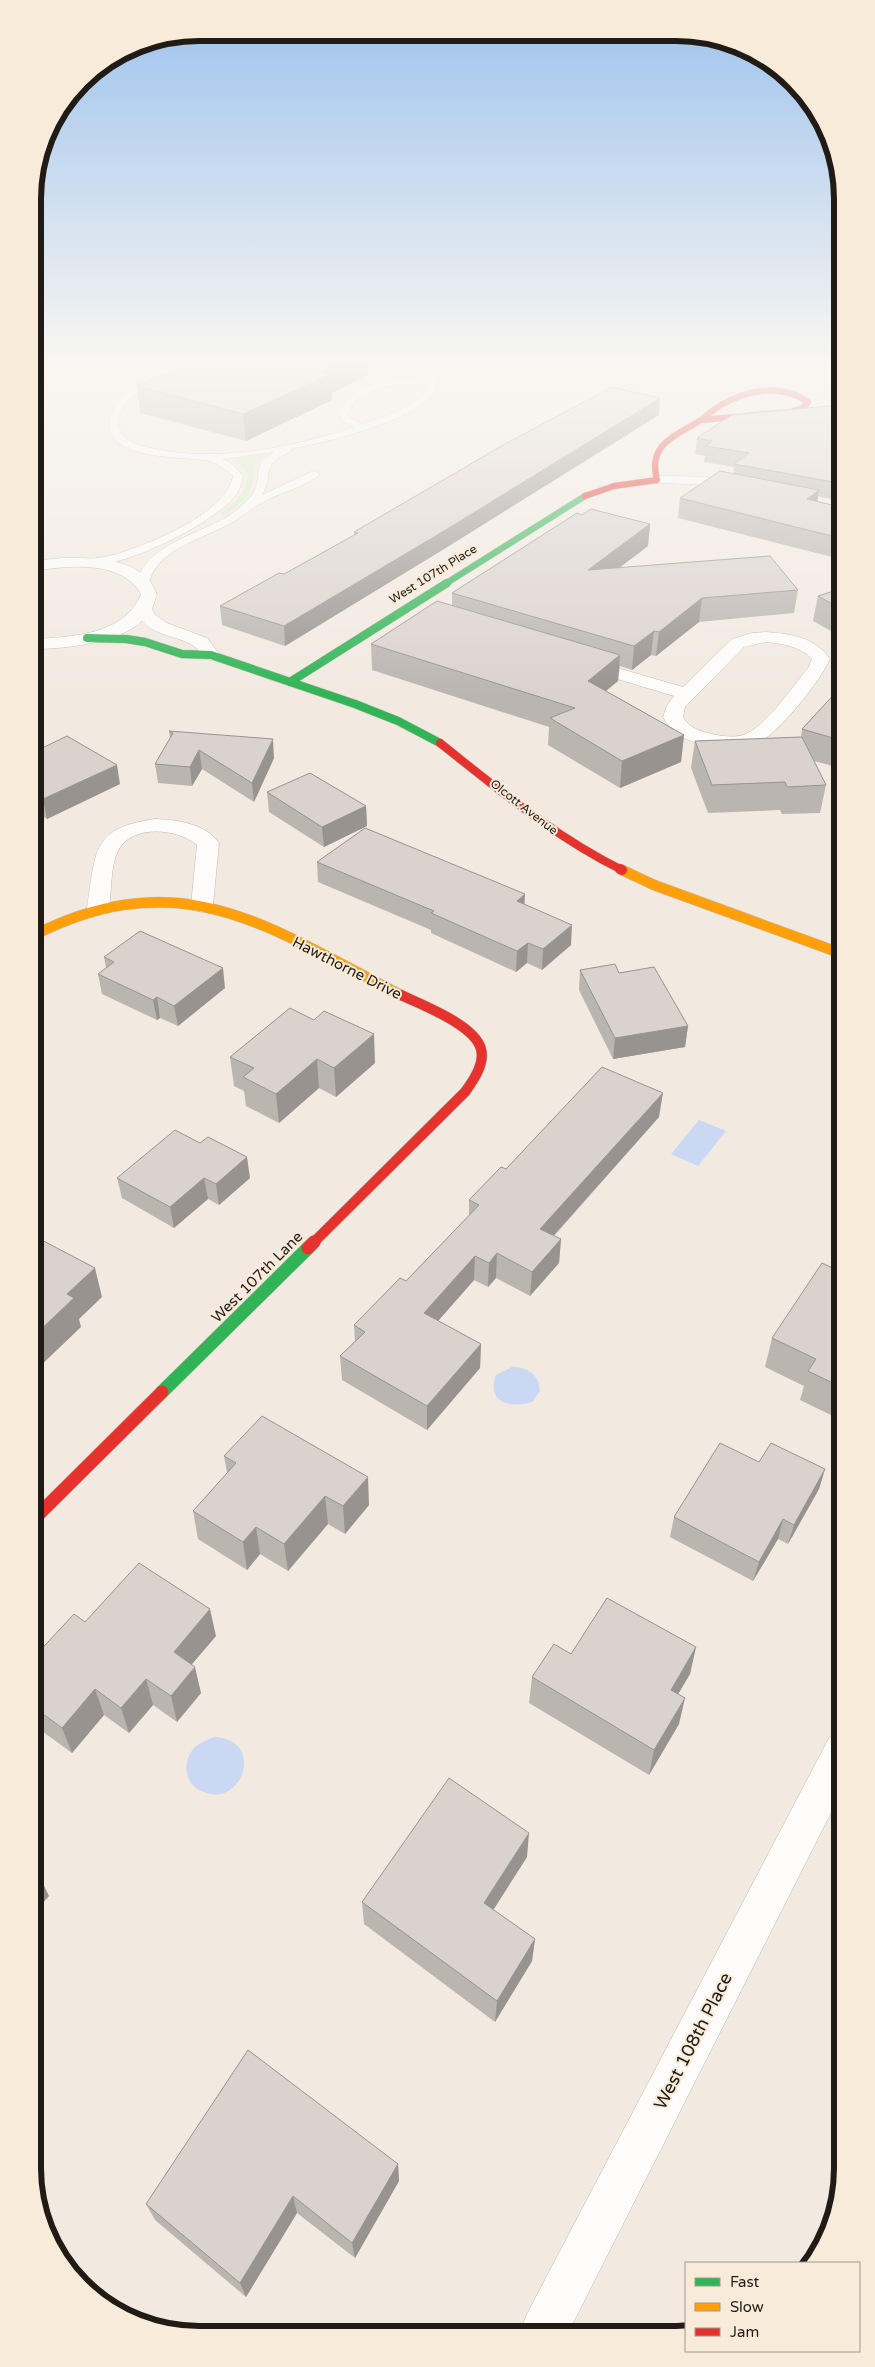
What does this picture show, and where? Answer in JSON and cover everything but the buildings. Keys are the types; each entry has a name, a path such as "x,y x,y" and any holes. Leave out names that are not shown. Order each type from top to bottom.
{"street":[{"path":"656,475 657,480 712,481 756,489"},
{"name":"West 107th Place","path":"290,682 582,497 614,486 657,480"},
{"path":"42,565 83,563 120,569 143,583 148,594 144,609 120,627 87,638 42,643"},
{"name":"Olcott Avenue","path":"144,609 151,621 163,628 202,643 211,655"},
{"path":"404,609 422,615"},
{"name":"Olcott Avenue","path":"87,638 135,640 182,654 211,655 377,712 440,743 544,824 619,868 680,894 834,951"},
{"path":"752,638 782,638 797,642 816,652 821,660 816,670 758,735 746,740 712,741 692,736 680,728 673,717 676,705 687,694 738,643 752,638"},
{"path":"564,657 687,694"},
{"path":"42,931 98,908 106,852 111,844 130,832 153,826 186,828 203,836 208,843 202,905"},
{"name":"Hawthorne Drive","path":"98,908 147,902 202,905 244,917 454,1022 473,1034 481,1048"},
{"name":"West 107th Lane","path":"41,1512 465,1092 476,1077 481,1048"},
{"name":"West 108th Place","path":"547,2326 833,1767"}],"lane":[{"path":"83,563 110,559 146,547 210,513 227,500 237,481 238,475"},
{"path":"249,504 259,491 261,475"},
{"path":"143,583 146,570 162,556 228,520 249,504 311,475"}],"green space":[{"path":"254,475 253,485 247,497 226,515 220,513 241,494 247,482 247,476"}],"water":[{"path":"699,1120 726,1131 698,1166 671,1154"},
{"path":"512,1367 523,1368 535,1376 540,1391 532,1402 515,1405 508,1404 497,1397 494,1392 496,1375"},
{"path":"214,1737 230,1741 240,1749 244,1760 243,1772 237,1783 228,1791 216,1795 201,1791 195,1787 188,1778 186,1766 194,1748"}],"traffic: fast":[{"path":"290,682 585,496"},
{"path":"87,638 126,639 145,642 182,654 211,655 355,704 398,721 440,743"},
{"path":"162,1392 308,1248"}],"traffic: slow":[{"path":"622,870 654,885 834,951"},
{"path":"42,931 87,912 115,905 142,902 171,902 199,905 227,911 254,921 401,995"}],"traffic: jam":[{"path":"585,496 614,486 657,480 656,475"},
{"path":"440,743 537,819 602,860 622,870"},
{"path":"308,1248 465,1092 475,1077 481,1060 481,1049 470,1033 447,1018 401,995"},
{"path":"41,1512 162,1392"}]}
